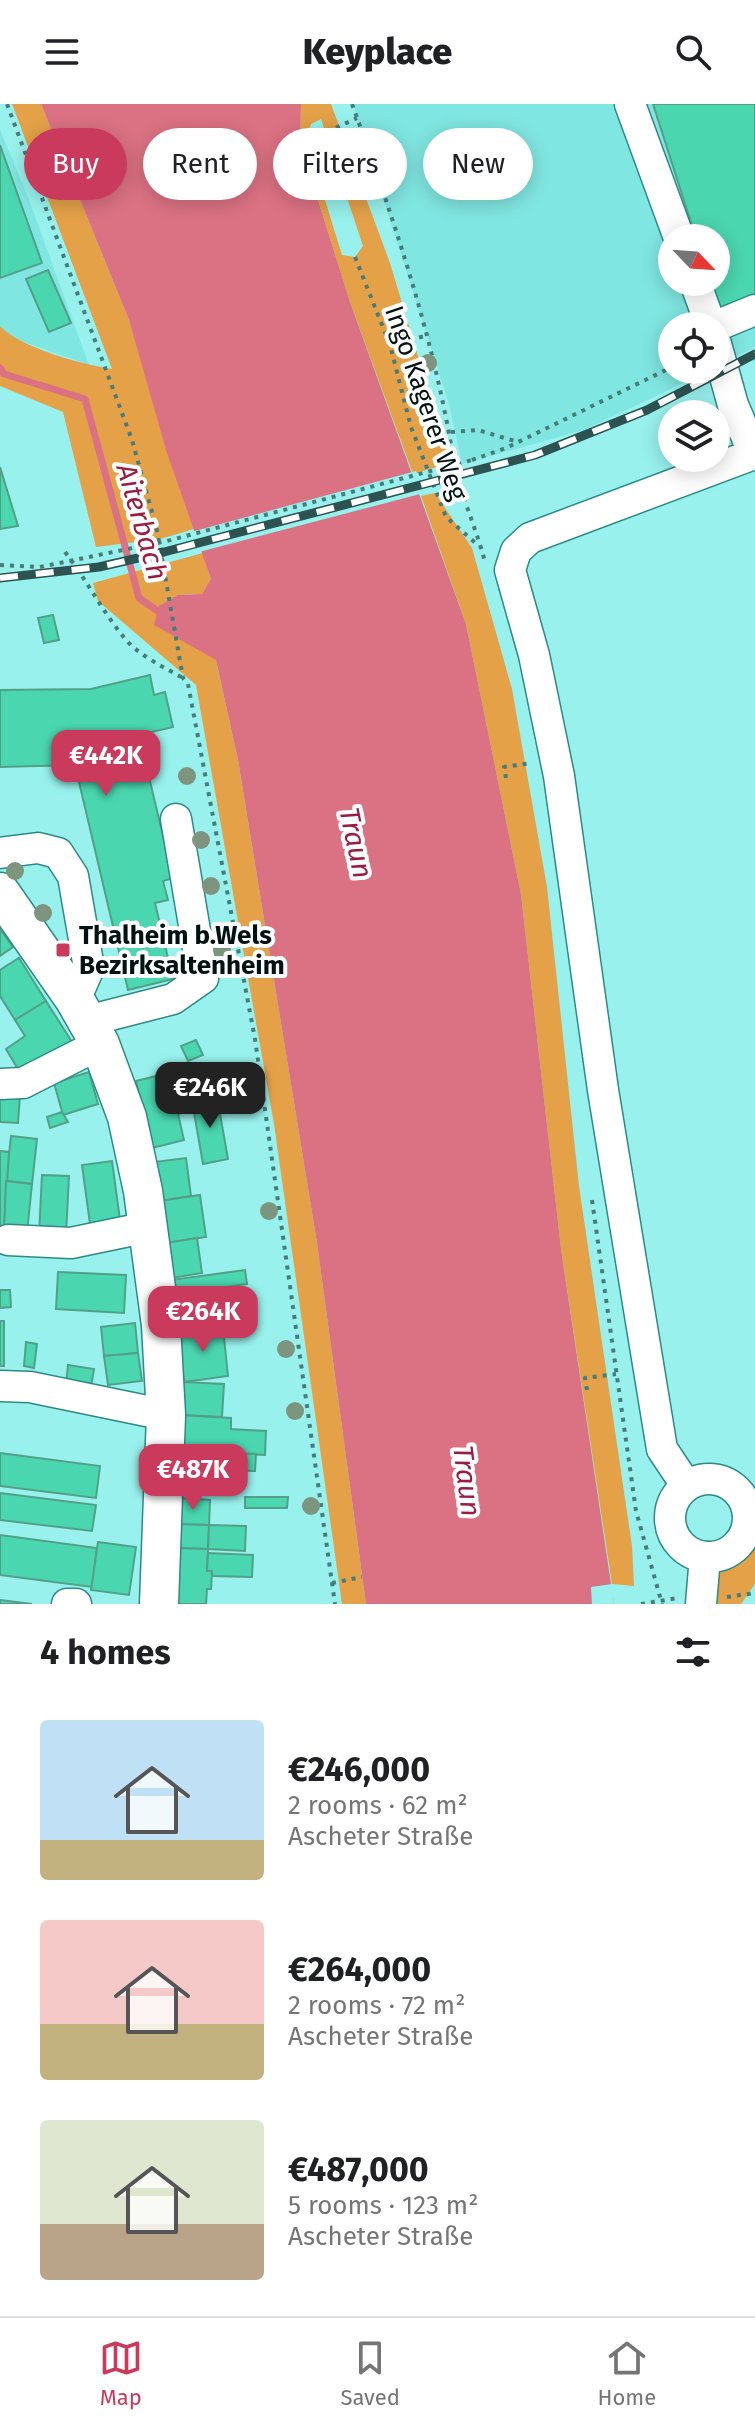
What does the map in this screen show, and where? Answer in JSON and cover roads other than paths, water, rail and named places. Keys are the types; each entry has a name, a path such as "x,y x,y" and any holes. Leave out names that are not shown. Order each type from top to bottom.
{"main road":[{"path":"0,892 87,1022 127,1117 148,1227 161,1325 166,1415 159,1604"}],"street":[{"path":"630,104 674,224"},
{"path":"730,320 755,310"},
{"path":"686,1485 662,1449 603,1090 559,776 534,655 510,570 516,551 530,538 754,454 727,384"},
{"path":"0,1084 23,1083 87,1022 173,999 203,978 176,819"},
{"path":"0,853 38,848 58,853 73,876 89,968 87,1022"},
{"path":"8,1240 71,1243 148,1227"},
{"path":"0,1386 30,1387 166,1415"},
{"path":"712,1478 736,1488 750,1499 745,1535 728,1553 705,1557 681,1546 669,1521 676,1495 686,1485 712,1478"},
{"path":"701,1604 705,1557"},
{"path":"67,1604 76,1604"}],"water":[{"name":"Traun","path":"41,104 301,104 300,128 273,128 273,200 318,200 350,302 466,624 521,894 561,1249 614,1604 366,1604 317,1243 238,760 216,660 154,625 159,606 178,595 202,594 211,579 166,450 129,320 80,200 127,200 127,128 51,128"}],"waterway":[{"name":"Aiterbach","path":"0,368 4,374 85,399 139,598 165,616"}],"railway":[{"path":"0,578 99,567 535,455 647,410 755,354"}],"place":[{"name":"Thalheim b.Wels Bezirksaltenheim","path":"63,950"}]}
